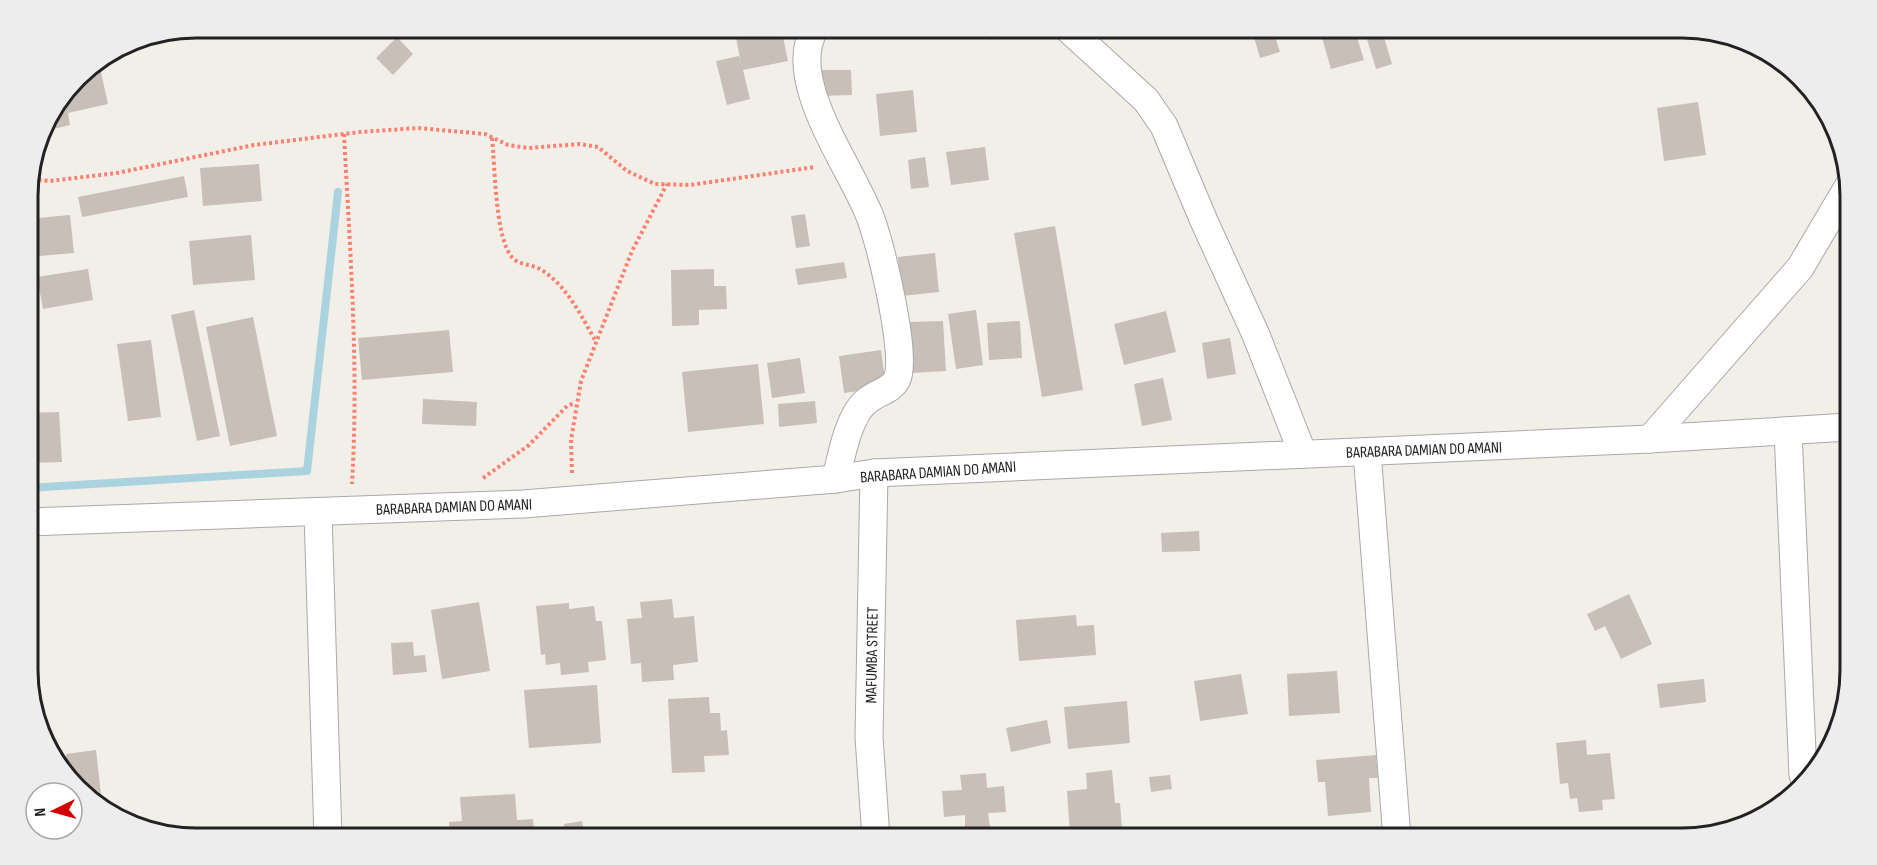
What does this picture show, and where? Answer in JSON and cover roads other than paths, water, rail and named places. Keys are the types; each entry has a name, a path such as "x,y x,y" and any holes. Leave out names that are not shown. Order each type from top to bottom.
{"street":[{"path":"811,37 808,68 818,112 871,219 884,263 890,302 900,338 898,377 890,388 867,400 856,415 836,479"},
{"path":"1077,37 1146,100 1164,126 1256,335 1303,454"},
{"path":"1650,439 1800,268 1840,200"},
{"name":"BARABARA DAMIAN DO AMANI","path":"38,522 350,511 573,500 836,479 874,472 1650,439 1840,428"},
{"path":"1788,431 1803,770"},
{"path":"1367,452 1396,827"},
{"name":"MAFUMBA STREET","path":"874,472 869,737 875,828"},
{"path":"318,512 328,828"}],"waterway":[{"path":"38,487 307,471 338,192"}]}
